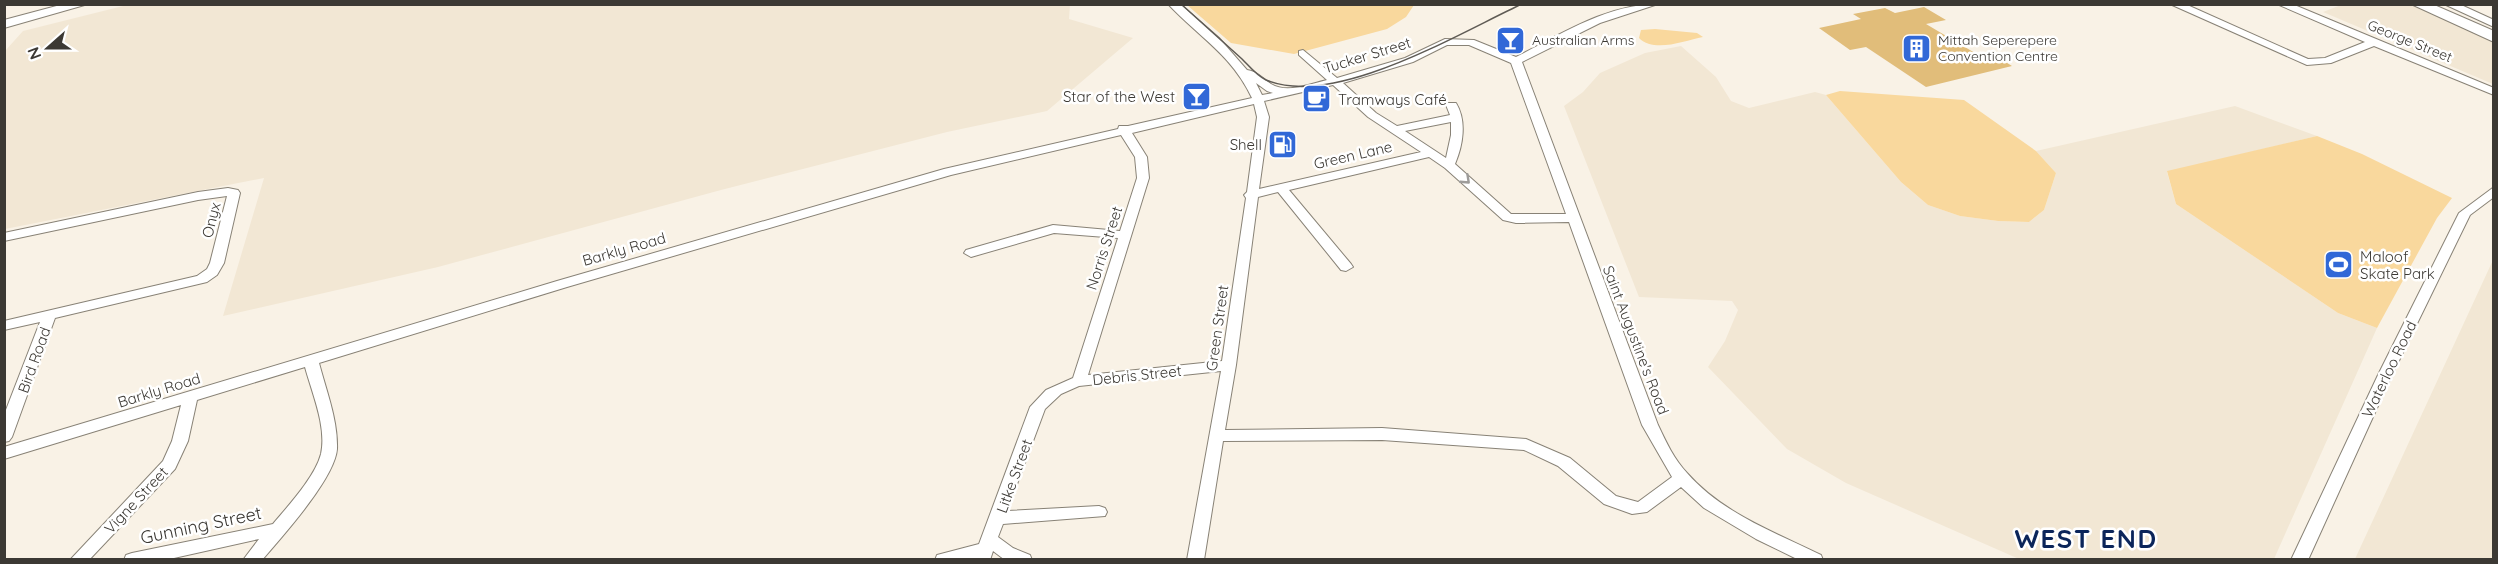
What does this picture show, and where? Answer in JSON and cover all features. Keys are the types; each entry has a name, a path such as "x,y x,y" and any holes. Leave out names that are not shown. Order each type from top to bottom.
{"highway":[{"path":"2418,4 2493,37"},
{"path":"2430,4 2493,32"}],"main road":[{"path":"6,26 82,4"}],"street":[{"path":"1173,4 1263,84 1271,89 1294,92"},
{"path":"1516,61 1596,21 1653,4"},
{"path":"2175,4 2307,62 2328,61 2374,42"},
{"name":"George Street","path":"2282,4 2493,92"},
{"path":"2449,4 2493,24"},
{"name":"Tucker Street","path":"1258,100 1337,81 1409,60 1452,41 1476,44 1516,61"},
{"path":"1303,53 1337,81 1372,116 1449,165 1507,217 1573,218"},
{"path":"1230,55 1248,79 1258,100"},
{"name":"Saint Augustine's Road","path":"1516,61 1650,425 1662,449 1681,478 1729,517 1815,560"},
{"name":"Barkly Road","path":"4,453 938,175 1123,128 1258,100"},
{"name":"Green Street","path":"1195,560 1229,365 1250,195 1262,131 1258,100"},
{"path":"1396,130 1454,111 1455,150 1449,165"},
{"name":"Norris Street","path":"1079,381 1143,178 1144,166 1123,128"},
{"name":"Green Lane","path":"1250,195 1432,153"},
{"path":"1282,189 1346,267"},
{"name":"Waterloo Road","path":"2299,560 2385,375 2465,213 2493,191"},
{"name":"Onyx","path":"4,237 198,196 228,192 234,194 217,263 212,272 202,279 4,326"},
{"path":"971,254 1053,229 1125,235"},
{"name":"Bird Road","path":"4,437 49,316"},
{"path":"251,560 314,481 330,455 329,438 311,361"},
{"name":"Debris Street","path":"1048,394 1062,385 1079,381 1229,365"},
{"name":"Litke Street","path":"985,550 999,518 1038,407 1048,394"},
{"name":"Vigne Street","path":"78,560 169,465 179,446 190,398"},
{"path":"1216,436 1382,434 1527,445 1564,462 1610,500 1632,508 1641,508 1681,478"},
{"path":"999,518 1099,512"},
{"name":"Gunning Street","path":"132,560 277,529"},
{"path":"943,560 985,550 1007,553 1024,560"}],"shaded area":[{"path":"131,4 1070,4 1069,19 1133,38 1047,111 947,132 721,190 438,267 223,316 264,178 5,229 5,51 23,31"},
{"path":"1187,5 1414,5 1406,17 1387,29 1294,54 1231,43"},
{"path":"2341,5 2410,5 2493,39 2493,84 2323,12"},
{"path":"1641,30 1697,33 1703,37 1661,45 1653,45 1639,38"},
{"path":"1681,46 1716,77 1731,101 1749,108 1815,92 1826,95 1901,182 1928,205 1960,216 2029,222 2044,210 2056,173 2036,151 2235,106 2317,136 2167,172 2176,204 2338,313 2377,328 2274,559 2019,559 1846,483 1787,449 1708,367 1725,341 1738,310 1732,301 1639,297 1564,106 1583,92 1600,73 1645,53"},
{"path":"1840,91 1964,100 2036,151 2056,173 2044,210 2029,222 1998,221 1960,216 1928,205 1901,182 1826,95"},
{"name":"Maloof Skate Park","path":"2317,136 2362,154 2452,198 2437,218 2377,328 2338,313 2176,204 2167,171"},
{"path":"2493,260 2493,559 2355,559"}],"building":[{"name":"Mittah Seperepere Convention Centre","path":"1924,7 1946,20 1926,24 1980,56 1991,53 2012,66 1926,87 1866,47 1850,50 1819,28 1861,19 1853,14 1885,8 1895,13"}],"tram line":[{"path":"1181,4 1259,76 1266,80 1294,86 1326,84 1396,64 1522,4"}],"place":[{"name":"Australian Arms","path":"1511,40"},
{"name":"Mittah Seperepere Convention Centre","path":"1917,48"},
{"name":"Star of the West","path":"1196,96"},
{"name":"Tramways Café","path":"1317,99"},
{"name":"Shell","path":"1283,144"},
{"name":"Maloof Skate Park","path":"2339,265"}],"district":[{"name":"WEST END","path":"2086,538"}]}
